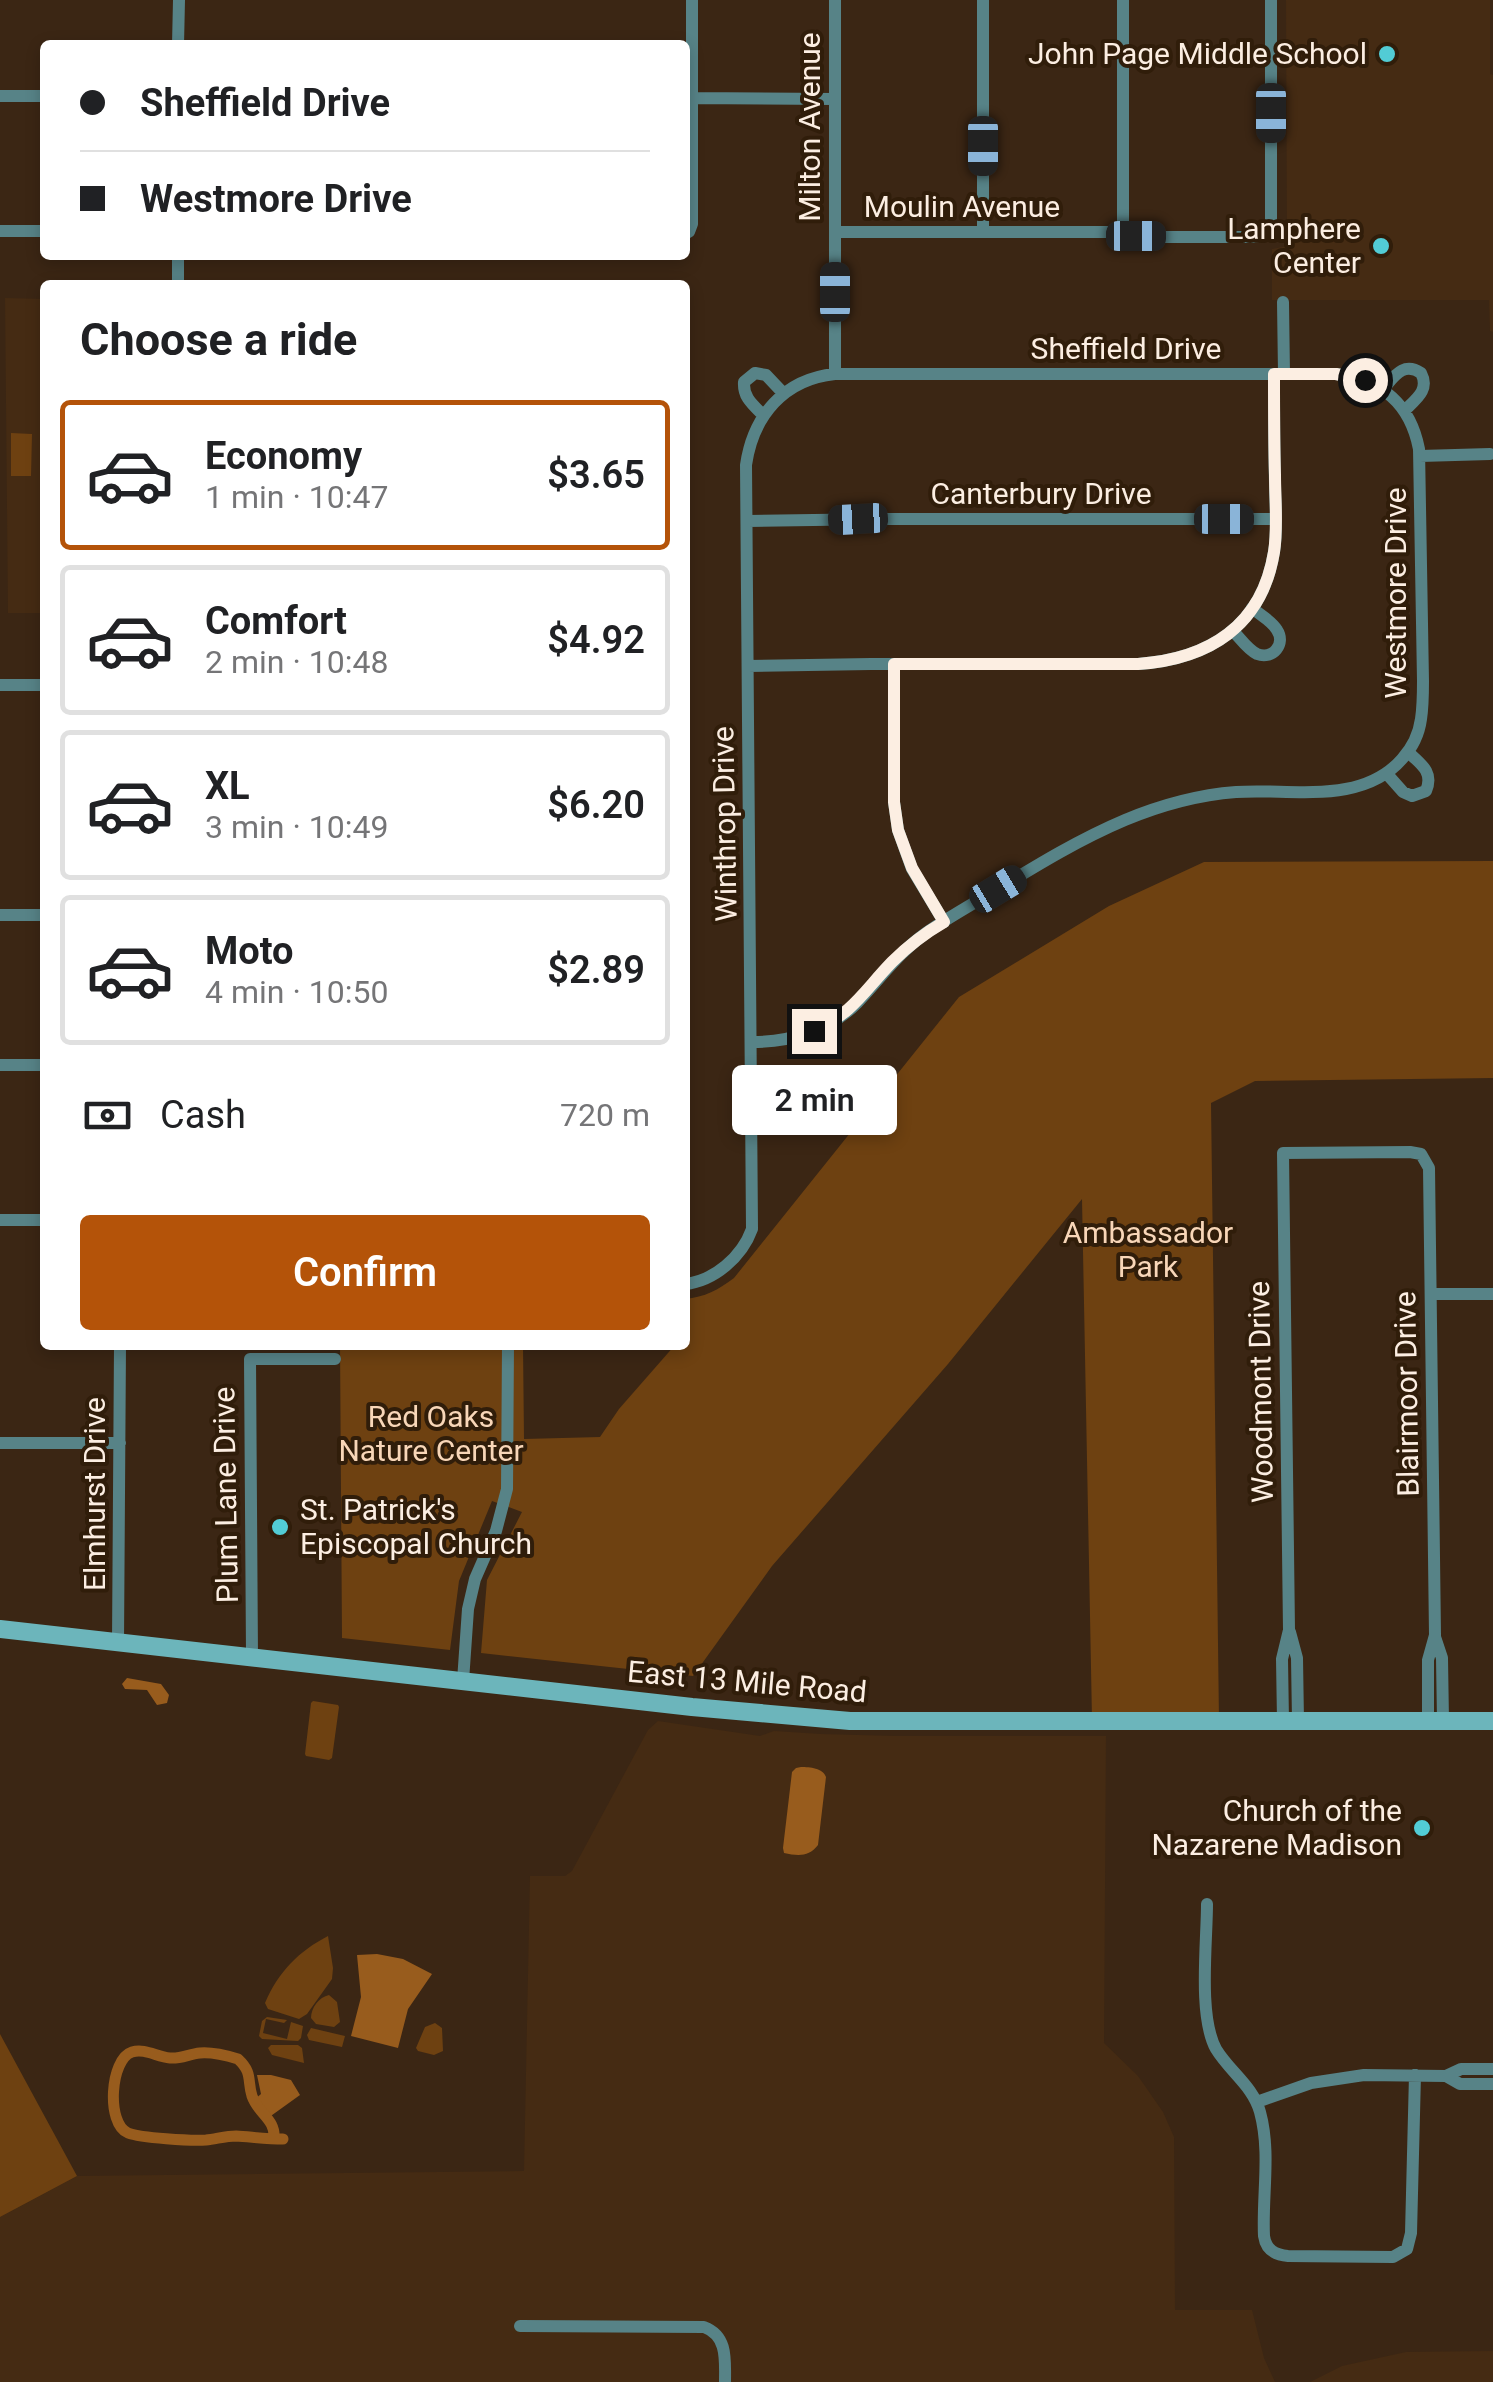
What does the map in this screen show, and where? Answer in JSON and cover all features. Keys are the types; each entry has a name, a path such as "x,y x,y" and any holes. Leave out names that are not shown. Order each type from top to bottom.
{"main road":[{"name":"East 13 Mile Road","path":"0,1630 850,1721 1493,1720"}],"street":[{"path":"178,0 178,40"},
{"path":"690,65 692,0"},
{"name":"Milton Avenue","path":"835,0 835,374"},
{"path":"982,0 983,232"},
{"path":"1123,0 1123,234"},
{"name":"Moulin Avenue","path":"835,232 1110,232 1136,236 1258,236 1267,232 1271,220 1271,0"},
{"path":"0,96 40,96"},
{"path":"690,98 835,99"},
{"path":"690,140 690,229"},
{"path":"0,231 40,231"},
{"path":"748,666 1157,663 1198,652 1233,631 1264,587 1274,549 1284,302"},
{"path":"1383,390 1404,368 1420,372 1422,392 1404,411"},
{"path":"763,415 748,400 744,382 755,373 766,375 784,394"},
{"name":"Sheffield Drive","path":"835,374 1354,376 1383,390 1404,411"},
{"name":"Winthrop Drive","path":"690,1283 722,1270 752,1229 748,452 763,415 784,394 815,378 835,374"},
{"name":"Westmore Drive","path":"752,1042 799,1036 835,1020 857,1003 906,949 944,922 1108,827 1160,807 1208,795 1346,790 1387,774 1408,752 1419,729 1422,704 1420,456 1404,411"},
{"path":"1420,456 1490,454"},
{"name":"Canterbury Drive","path":"748,522 1276,519"},
{"path":"1233,631 1259,654 1277,650 1277,630 1252,608"},
{"path":"894,664 894,802 898,830 912,868 944,922"},
{"path":"0,685 40,685"},
{"path":"1387,774 1412,796 1426,791 1428,773 1408,752"},
{"path":"0,915 40,915"},
{"path":"0,1064 40,1065"},
{"name":"Blairmoor Drive","path":"1283,1154 1410,1152 1421,1154 1429,1168 1434,1635 1442,1658 1436,1721"},
{"name":"Woodmont Drive","path":"1283,1154 1290,1630 1297,1658 1291,1721"},
{"path":"0,1220 40,1220"},
{"path":"1431,1294 1493,1294"},
{"name":"Elmhurst Drive","path":"118,1642 120,1350"},
{"path":"463,1680 474,1580 496,1531 508,1488 508,1350"},
{"name":"Plum Lane Drive","path":"252,1656 250,1359 335,1359"},
{"path":"0,1444 120,1443"},
{"path":"1207,1904 1206,2000 1210,2035 1257,2102 1265,2135 1264,2229 1268,2248 1288,2256 1376,2258 1393,2257 1406,2249 1411,2233 1415,2075"},
{"path":"1446,2076 1460,2069 1493,2069"},
{"path":"1257,2102 1338,2077 1446,2076 1460,2084 1493,2084"},
{"path":"520,2326 704,2327 718,2334 724,2348 725,2382"}],"shaded area":[{"path":"1286,0 1490,0 1493,332 1489,300 1272,300 1272,249 1287,246"},
{"path":"5,298 40,299 40,613 8,613"},
{"path":"127,1678 161,1684 169,1695 167,1703 157,1705 147,1690 125,1689 122,1684"},
{"path":"658,1721 760,1736 774,1731 895,1736 1106,1736 1104,2043 1138,2076 1163,2112 1174,2137 1175,2310 1252,2310 1264,2358 1275,2382 0,2382 0,2217 77,2176 524,2171 530,1876 565,1876 572,1871 648,1730"},
{"path":"801,1767 819,1770 826,1777 818,1845 807,1854 794,1855 784,1853 783,1848 792,1772"},
{"path":"357,1955 403,1959 432,1974 408,2009 398,2048 351,2036 361,1997"},
{"path":"257,2075 291,2080 300,2095 268,2118 254,2100 261,2094"},
{"path":"1493,2351 1493,2382 1310,2382 1342,2366 1406,2352"}],"green space":[{"path":"11,433 32,434 31,476 11,476"},
{"path":"1493,861 1493,1078 1255,1081 1211,1103 1219,1720 1092,1720 1082,1199 948,1364 772,1566 693,1676 481,1653 487,1580 522,1512 492,1501 459,1581 450,1650 342,1638 340,1350 523,1350 524,1439 600,1437 671,1350 690,1350 690,1298 711,1292 734,1278 959,997 1109,906 1204,862"},
{"path":"313,1701 339,1707 329,1760 305,1754"},
{"path":"328,1936 332,1979 307,2014 299,2019 268,2009 265,2003 283,1972 308,1948"},
{"path":"329,1995 337,2002 340,2022 334,2027 316,2024 311,2018 316,2004"},
{"path":"267,2017 287,2020 284,2023 266,2019 263,2033 287,2039 291,2022 303,2026 301,2038 298,2041 262,2039 262,2021"},
{"path":"435,2023 442,2028 443,2051 434,2055 418,2051 425,2027"},
{"path":"311,2028 345,2036 342,2047 309,2040"},
{"path":"0,2034 77,2176 0,2217"},
{"path":"298,2045 304,2063 272,2055 268,2048"}],"waterway":[{"path":"274,2139 274,2132 272,2126 255,2102 248,2073 238,2059 204,2053 170,2058 137,2051 125,2057 119,2066 114,2105 116,2118 128,2133 189,2140 236,2136 271,2139 277,2139 283,2139"}],"place":[{"name":"John Page Middle School","path":"1387,54"},
{"name":"Lamphere Center","path":"1381,246"},
{"name":"St. Patrick's Episcopal Church","path":"280,1527"},
{"name":"Church of the Nazarene Madison","path":"1422,1828"}],"route":[{"path":"814,1031 846,1013 894,960 944,922 912,868 898,830 894,802 894,664 1157,663 1215,644 1233,631 1252,608 1270,569 1276,532 1274,374 1336,374 1365,380"}],"park label":[{"name":"Ambassador Park","path":"1148,1250"},
{"name":"Red Oaks Nature Center","path":"431,1434"}]}
